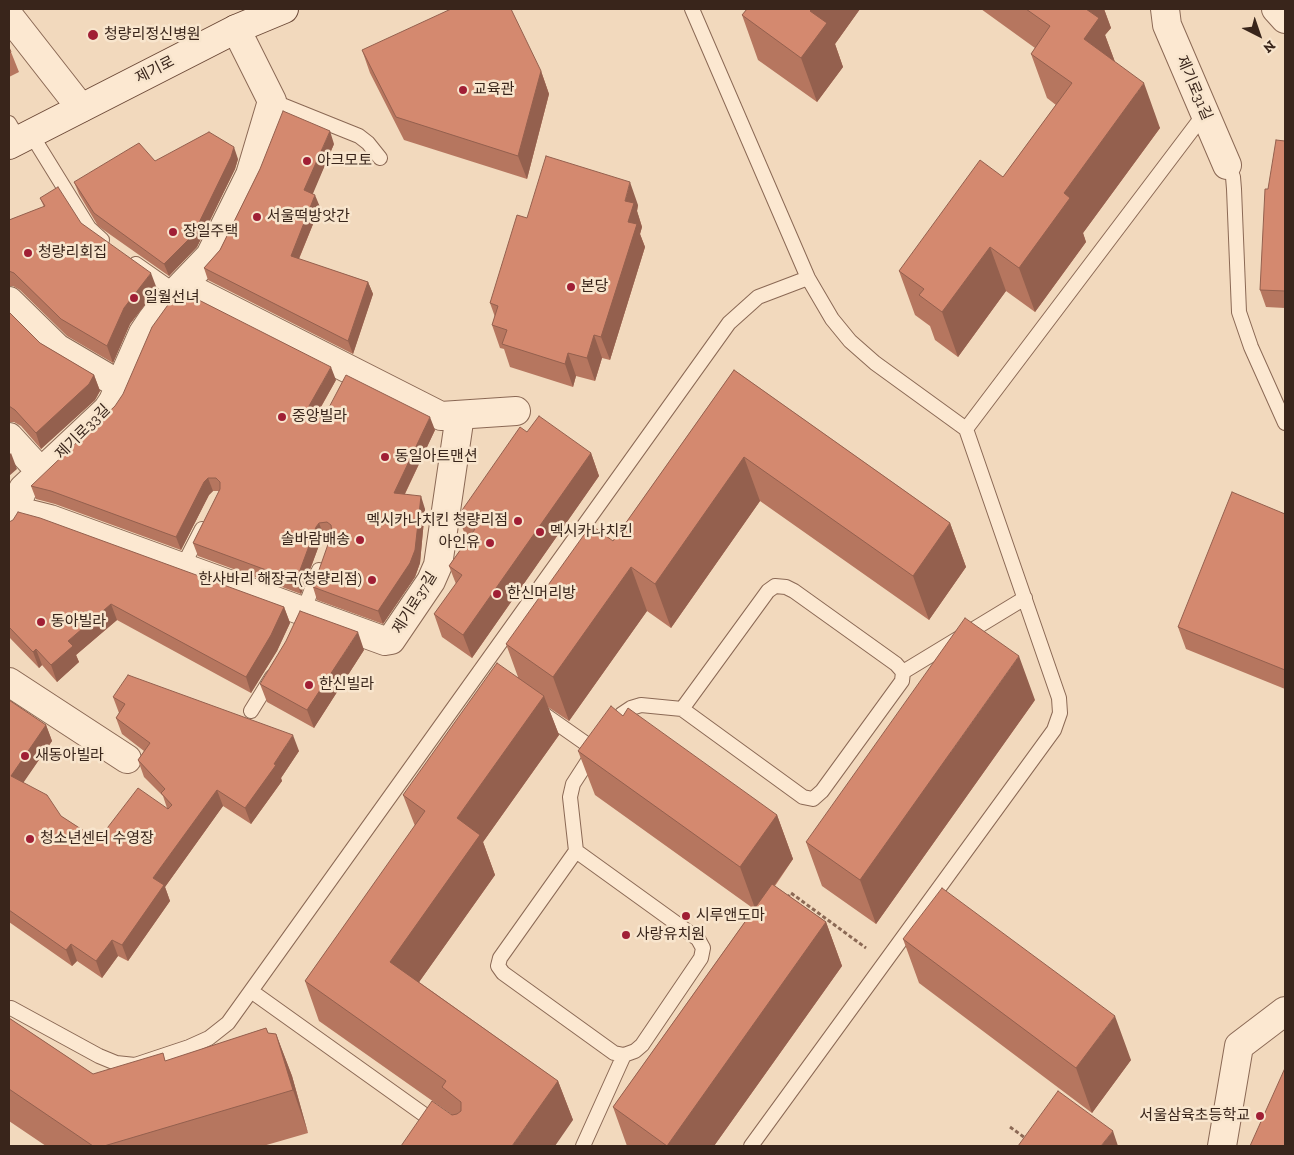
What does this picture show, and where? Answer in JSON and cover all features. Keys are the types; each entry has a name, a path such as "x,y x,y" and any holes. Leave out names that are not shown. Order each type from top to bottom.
{"street":[{"name":"제기로","path":"17,135 81,108 241,21 284,9"},
{"name":"제기로31길","path":"1165,9 1166,25 1227,165"},
{"path":"1276,9 1285,18"},
{"path":"9,16 81,108"},
{"path":"241,21 272,101"},
{"name":"제기로33길","path":"11,515 23,489 101,417 113,401 143,333 151,321 210,256 252,169 272,101"},
{"path":"180,288 347,378 441,416 516,412"},
{"path":"9,301 57,348 120,385"},
{"name":"제기로37길","path":"11,515 50,519 183,566 301,618 385,640 393,639 431,581 438,565 460,415"},
{"path":"9,438 41,472"},
{"path":"9,682 127,759"},
{"path":"1222,1146 1239,1046 1285,1011"}],"lane":[{"path":"692,9 808,278 832,319 850,341 875,363 966,429 1059,698 1060,713 1054,730 751,1146"},
{"path":"272,101 360,136 380,158"},
{"path":"966,429 1205,113"},
{"name":"제기로","path":"17,135 96,236 120,253 180,288"},
{"path":"1227,165 1234,189 1239,312 1285,423"},
{"path":"11,1008 99,1056 116,1063 135,1065 189,1047 209,1038 228,1023 484,673 729,322 758,297 808,278"},
{"path":"183,566 208,516"},
{"path":"301,618 323,560"},
{"path":"576,850 698,938 703,948 701,958 642,1045 635,1052 624,1055 614,1053 606,1048 503,973 498,966 500,958 576,850 570,797 573,784 595,750 622,714 631,708 642,705 682,709 803,797 813,799 822,791 902,681 903,672 896,664 794,590 776,586 768,591 682,709"},
{"path":"903,672 1025,598"},
{"path":"251,711 280,663"},
{"path":"529,704 595,750"},
{"path":"251,991 468,1146"},
{"path":"583,1146 624,1055"}],"path":[{"path":"785,901 791,893 870,951"},
{"path":"1010,1127 1030,1141"}],"building":[{"name":"교육관","path":"451,9 511,9 541,71 518,156 396,117 362,50"},
{"path":"747,9 812,9 810,11 827,23 801,58 742,15"},
{"path":"1026,9 1086,9 1099,18 1084,39 1144,83 1064,193 1070,198 1019,268 990,247 942,312 919,295 924,289 899,271 980,160 1003,177 1072,83 1031,54 1050,26"},
{"path":"283,111 330,131 304,190 315,195 291,256 368,282 348,341 204,268 220,250 260,169"},
{"path":"209,132 234,147 231,157 193,235 164,264 94,213 74,182 139,143 155,161"},
{"path":"1276,140 1285,141 1285,291 1260,290 1265,189 1268,189"},
{"name":"본당","path":"546,156 630,182 625,201 634,203 628,222 637,224 601,337 594,335 587,358 568,353 565,364 502,344 507,330 492,325 498,306 490,303 517,215 527,218"},
{"path":"58,187 81,223 151,273 124,308 107,346 61,319 14,273 9,271 9,220 45,206 40,198"},
{"path":"181,291 331,367 309,406 310,414 314,418 318,419 325,415 346,375 430,417 394,493 421,496 415,550 410,563 378,611 313,587 332,533 331,525 327,522 319,523 316,527 296,581 193,543 220,489 220,482 216,478 208,478 204,482 176,537 51,491 31,486 115,406 123,394 152,327 170,302"},
{"path":"9,312 40,343 94,375 89,384 36,433 9,406"},
{"path":"734,370 950,523 913,576 744,457 655,584 631,567 553,677 506,644 591,525 613,541"},
{"path":"539,416 591,453 463,635 434,614 462,575 449,566 475,529 458,516 520,427 527,432"},
{"path":"1232,492 1285,514 1285,670 1178,627"},
{"path":"18,512 40,518 284,607 271,635 246,677 111,604 68,641 73,646 51,665 36,649 33,652 9,627 9,522 13,520"},
{"path":"300,611 358,632 307,710 260,684 286,641"},
{"path":"965,618 1019,656 860,880 806,842"},
{"path":"497,663 544,696 457,818 480,835 390,962 558,1081 512,1146 401,1146 432,1101 452,1115 461,1111 461,1102 442,1087 446,1081 305,981 425,811 403,795"},
{"path":"128,675 293,735 274,764 276,765 245,808 217,790 153,878 164,885 122,945 112,940 96,961 71,944 66,950 9,910 9,700 46,725 11,776 47,795 61,816 98,840 138,788 168,809 172,805 161,793 165,789 138,760 150,743 116,718 125,704 113,697"},
{"path":"611,706 623,716 628,708 777,815 740,867 578,751"},
{"path":"772,884 826,922 667,1146 613,1107"},
{"path":"942,888 1115,1016 1076,1068 903,939"},
{"path":"9,1018 93,1074 163,1053 165,1061 266,1028 268,1033 276,1034 293,1090 104,1146 93,1146 9,1089"},
{"path":"1285,1068 1285,1146 1250,1146"},
{"path":"1058,1091 1113,1131 1101,1146 1018,1146"}],"place":[{"name":"청량리정신병원","path":"93,35"},
{"name":"교육관","path":"463,90"},
{"name":"아크모토","path":"307,161"},
{"name":"서울떡방앗간","path":"257,217"},
{"name":"장일주택","path":"173,232"},
{"name":"청량리회집","path":"28,253"},
{"name":"본당","path":"571,287"},
{"name":"일월선녀","path":"134,298"},
{"name":"중앙빌라","path":"282,417"},
{"name":"동일아트맨션","path":"385,457"},
{"name":"멕시카나치킨 청량리점","path":"518,521"},
{"name":"멕시카나치킨","path":"540,532"},
{"name":"솔바람배송","path":"360,540"},
{"name":"아인유","path":"490,543"},
{"name":"한사바리 해장국(청량리점)","path":"372,580"},
{"name":"한신머리방","path":"497,594"},
{"name":"동아빌라","path":"41,622"},
{"name":"한신빌라","path":"309,685"},
{"name":"새동아빌라","path":"25,756"},
{"name":"청소년센터 수영장","path":"30,839"},
{"name":"시루앤도마","path":"686,916"},
{"name":"사랑유치원","path":"626,935"},
{"name":"서울삼육초등학교","path":"1260,1116"}]}
